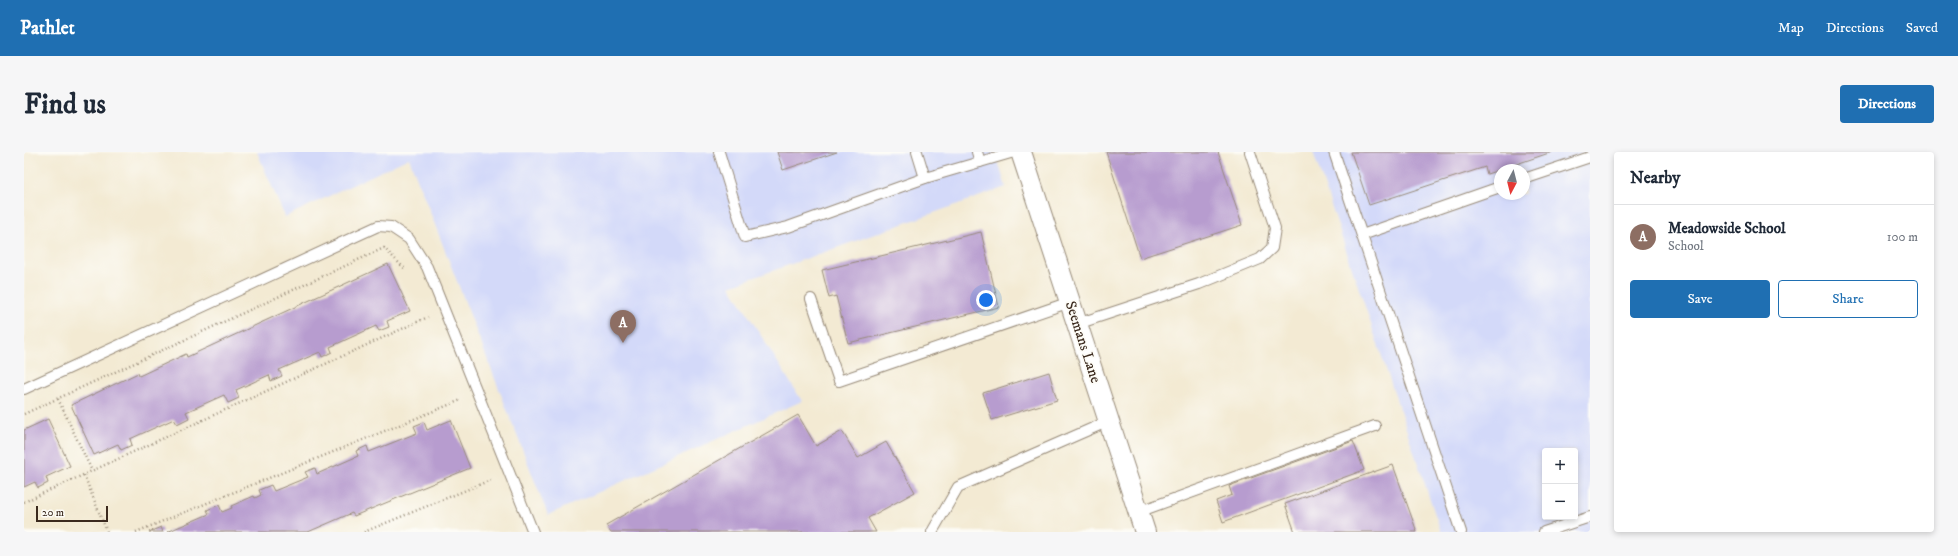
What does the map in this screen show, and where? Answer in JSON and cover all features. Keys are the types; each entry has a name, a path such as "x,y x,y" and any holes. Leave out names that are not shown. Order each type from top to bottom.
{"street":[{"name":"Seemans Lane","path":"1021,152 1145,532"}],"lane":[{"path":"719,152 745,236 788,227 979,157 1014,152"},
{"path":"917,152 925,178"},
{"path":"1077,324 1199,284 1260,259 1272,248 1275,228 1250,152"},
{"path":"1334,152 1461,532"},
{"path":"1530,177 1590,157"},
{"path":"1362,235 1494,190"},
{"path":"24,389 378,226 391,226 409,239 427,267 533,532"},
{"path":"811,299 839,381 1070,302"},
{"path":"932,532 958,488 1109,421"},
{"path":"1138,512 1375,426"},
{"path":"1544,532 1590,517"}],"path":[{"path":"24,414 384,248"},
{"path":"24,502 445,310"},
{"path":"58,399 92,471"},
{"path":"136,532 461,400"},
{"path":"84,475 107,532"},
{"path":"364,532 494,480"}],"shaded area":[{"path":"257,152 995,152 1006,187 730,286 802,401 548,515 409,158 285,217"},
{"path":"1313,152 1590,152 1590,532 1441,532"}],"building":[{"path":"777,152 837,152 783,170"},
{"path":"1106,152 1218,152 1242,225 1140,258"},
{"path":"1351,152 1552,152 1517,164 1494,164 1494,172 1487,174 1485,167 1369,205"},
{"path":"981,232 999,307 848,343 836,296 829,298 822,270"},
{"path":"388,264 410,311 387,321 389,327 379,331 376,326 330,347 332,352 322,357 320,352 279,370 282,376 271,381 269,375 236,390 239,398 228,403 224,395 186,412 189,418 177,424 174,419 130,439 132,445 121,450 118,444 94,455 71,405 138,373 139,376 186,354 187,357"},
{"path":"1049,372 1057,400 992,420 983,393"},
{"path":"798,415 816,446 842,431 858,458 886,442 915,492 868,518 876,532 611,532 606,525"},
{"path":"48,419 70,466 46,477 48,483 38,488 35,482 24,487 24,430"},
{"path":"451,420 470,468 354,516 352,513 308,532 167,532 209,514 207,510 219,505 222,512 232,508 231,506 254,496 255,498 261,495 259,490 271,485 274,491 308,477 305,472 315,468 317,474 358,456 356,451 367,446 369,452 417,433 414,426 424,422 427,430"},
{"path":"1353,441 1364,470 1223,522 1216,501 1232,495 1229,486"},
{"path":"1393,465 1417,532 1295,532 1285,504"},
{"path":"161,527 163,532 149,532"}],"place":[{"name":"Meadowside School","path":"623,343"}]}
